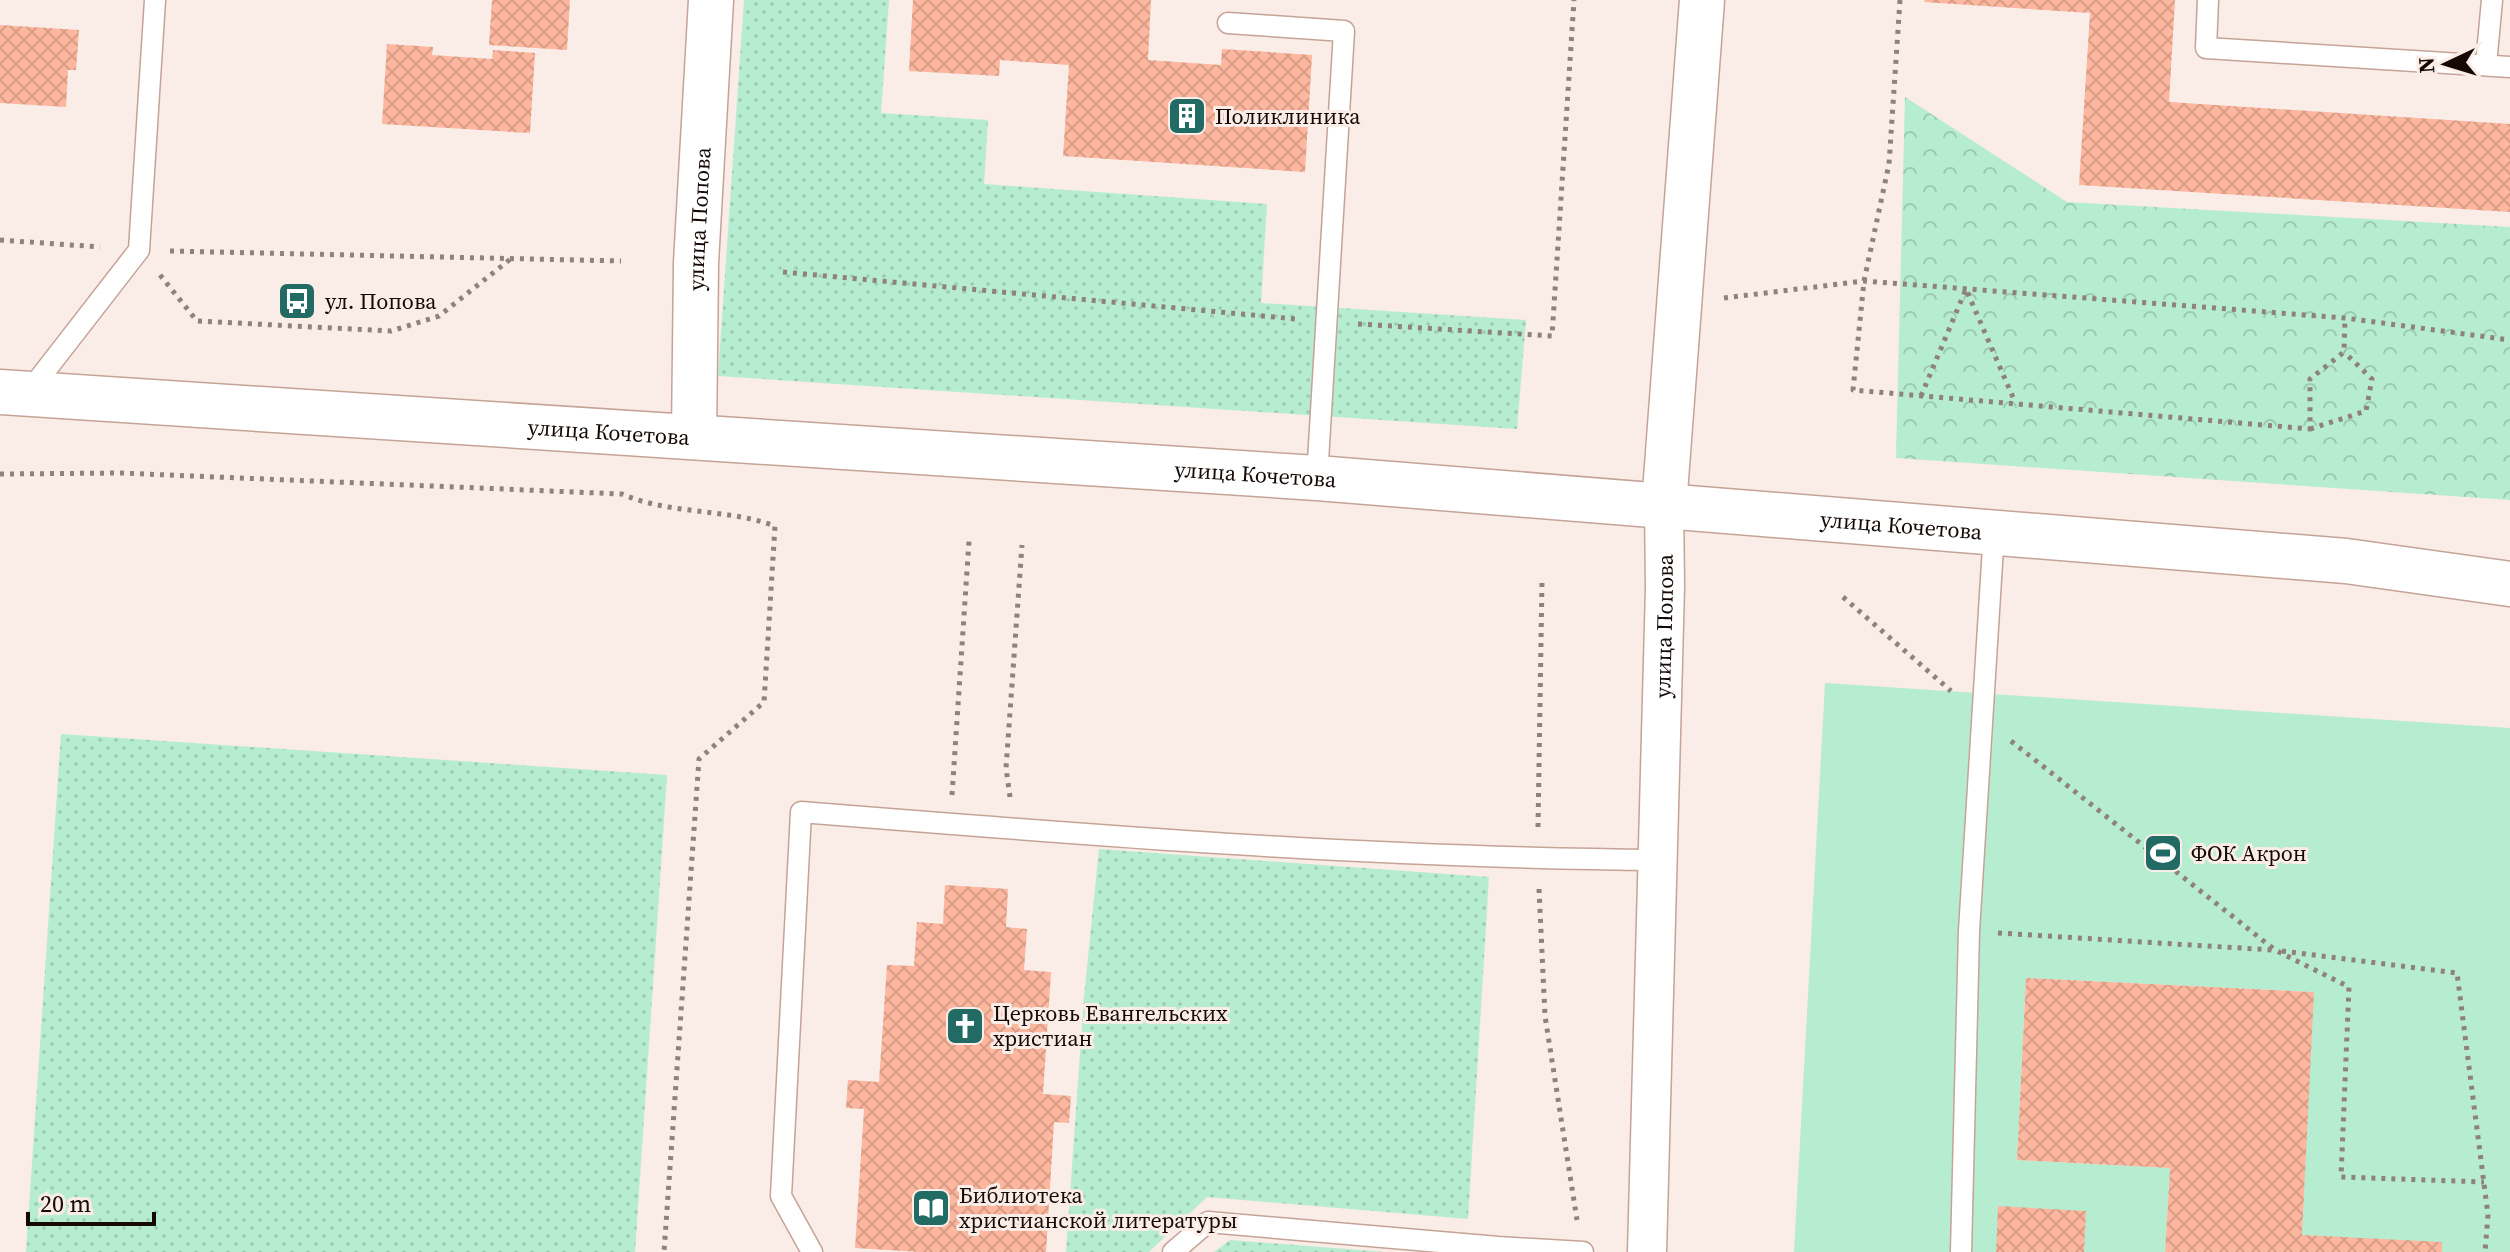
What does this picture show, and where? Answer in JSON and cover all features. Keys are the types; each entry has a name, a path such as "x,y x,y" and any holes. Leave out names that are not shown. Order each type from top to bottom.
{"main road":[{"name":"улица Попова","path":"694,437 696,263 711,0"},
{"name":"улица Попова","path":"1664,506 1702,0"},
{"name":"улица Кочетова","path":"14,393 1317,478 2346,561 2510,584"}],"street":[{"name":"улица Попова","path":"1647,1252 1659,860 1664,506"}],"lane":[{"path":"14,393 139,250 155,0"},
{"path":"2208,0 2206,48 2510,67"},
{"path":"2486,65 2492,0"},
{"path":"1228,23 1344,31 1317,478"},
{"path":"1961,1252 1969,931 1994,531"},
{"path":"812,1252 781,1196 801,812 1014,829 1538,859 1659,860"},
{"path":"1173,1252 1208,1222 1583,1252"}],"path":[{"path":"783,272 1328,322 1552,336 1574,0"},
{"path":"1900,0 1889,164 1864,281 1853,390 2310,429 2366,411 2372,379 2344,352 2345,318"},
{"path":"0,240 139,250 621,261"},
{"path":"139,250 197,321 391,331 439,316 514,257"},
{"path":"1719,299 1864,281 2345,318 2510,340"},
{"path":"1921,396 1966,289"},
{"path":"1966,289 2015,403"},
{"path":"2310,429 2310,379 2344,352"},
{"path":"0,474 121,473 622,494 643,504 750,517 775,526 764,702 699,759 664,1252"},
{"path":"950,824 969,541"},
{"path":"1014,829 1006,768 1022,545"},
{"path":"1542,580 1537,740 1538,859 1545,1016 1583,1252"},
{"path":"1843,597 1983,719 2275,950 2349,987 2341,1177 2484,1182"},
{"path":"1969,931 2275,950 2457,973 2488,1215 2485,1252"}],"green space":[{"path":"744,0 889,0 881,113 988,120 984,184 1267,204 1261,303 1526,320 1517,429 718,376"},
{"path":"1905,97 2067,202 2510,227 2510,500 1896,458"},
{"name":"ФОК Акрон","path":"1825,683 2510,728 2510,1252 2442,1252 2302,1235 2313,992 2026,978 2017,1160 2170,1168 2165,1252 1794,1252"},
{"path":"61,734 667,775 635,1252 26,1252"},
{"path":"1099,849 1489,877 1468,1219 1207,1197 1149,1252 1066,1252 1084,997"},
{"path":"1230,1240 1385,1252 1214,1252"}],"building":[{"path":"492,0 570,0 567,50 489,45"},
{"name":"Поликлиника","path":"913,0 1151,0 1148,60 1221,65 1222,49 1312,55 1305,172 1063,156 1069,65 1000,60 999,76 909,71"},
{"path":"1925,0 2175,0 2169,102 2510,124 2510,212 2079,185 2090,13"},
{"path":"0,25 79,30 76,70 68,70 66,107 0,103"},
{"path":"387,44 433,47 432,55 492,59 493,50 535,53 530,133 382,124"},
{"name":"Церковь Евангельских христиан","path":"945,885 1008,889 1006,927 1027,929 1024,970 1051,972 1043,1094 1071,1096 1069,1123 1054,1122 1046,1252 921,1252 855,1248 864,1109 846,1108 848,1080 879,1082 887,965 914,966 917,922 943,924"},
{"path":"2026,978 2314,992 2302,1235 2442,1242 2442,1252 2165,1252 2170,1168 2017,1160"},
{"path":"1998,1206 2086,1211 2084,1252 1996,1252"}],"place":[{"name":"Поликлиника","path":"1187,116"},
{"name":"ул. Попова","path":"297,301"},
{"name":"ФОК Акрон","path":"2163,853"},
{"name":"Церковь Евангельских христиан","path":"965,1026"},
{"name":"Библиотека христианской литературы","path":"931,1208"}]}
